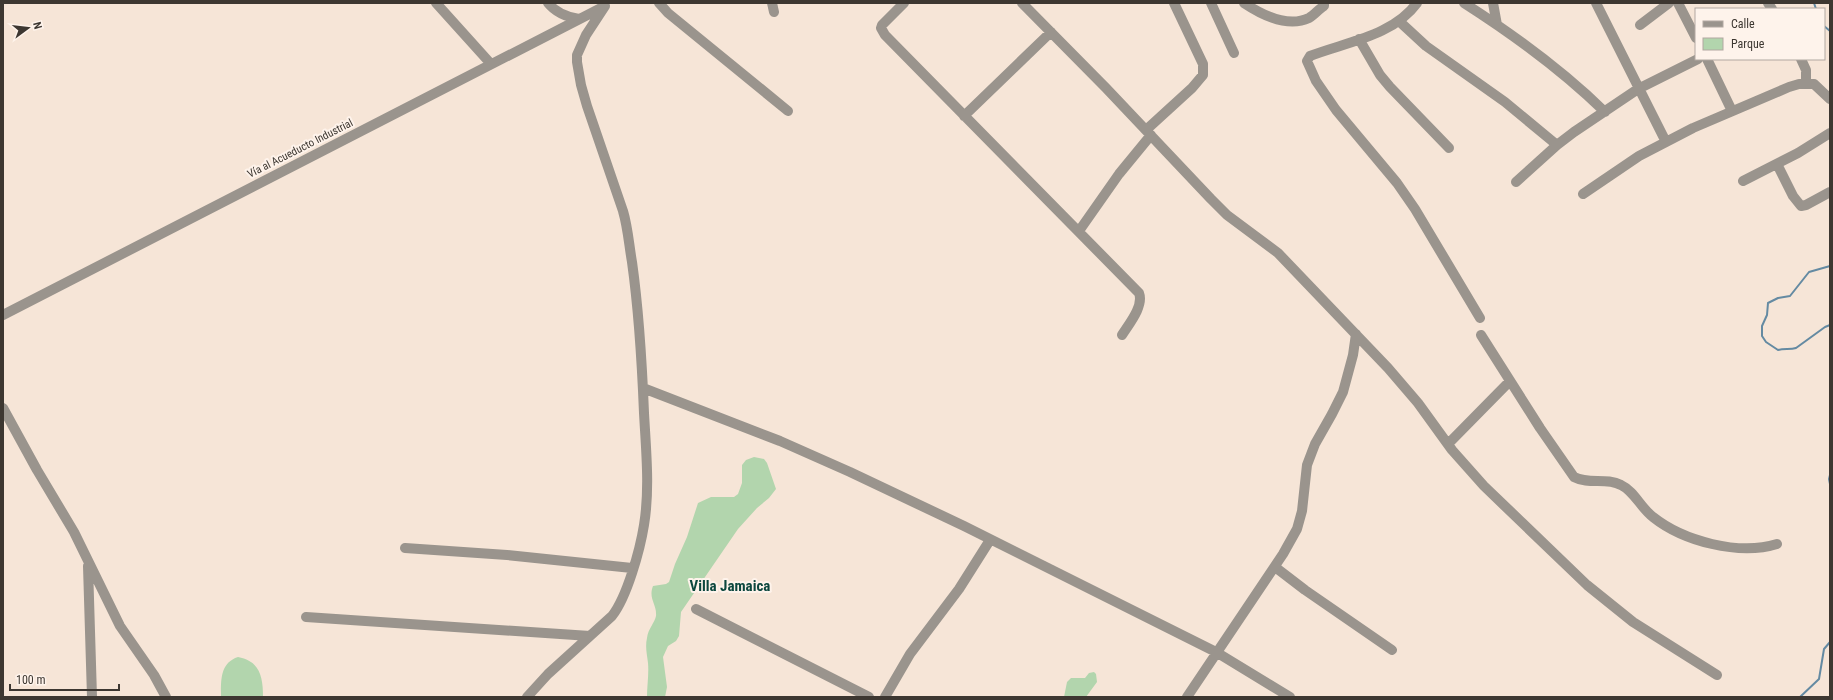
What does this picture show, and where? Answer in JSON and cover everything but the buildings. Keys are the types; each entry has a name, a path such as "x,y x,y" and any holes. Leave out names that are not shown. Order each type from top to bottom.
{"street":[{"path":"436,3 491,64"},
{"path":"548,3 551,8 568,18 579,19"},
{"path":"659,3 668,13 788,110"},
{"path":"904,3 882,25 882,32 1139,293 1140,300 1133,317 1122,335"},
{"path":"1022,3 1149,133 1226,215 1278,253 1356,334 1418,404 1448,444 1484,486 1602,598 1638,625 1717,675"},
{"path":"1079,231 1149,133 1203,75 1203,64 1174,3"},
{"path":"1211,3 1234,53"},
{"path":"1244,3 1274,18 1292,22 1309,18 1324,6 1324,3"},
{"path":"1417,3 1400,22 1360,39 1308,58 1307,61 1311,72 1336,110 1397,182 1415,209 1480,318"},
{"path":"1464,3 1564,73 1605,112"},
{"path":"1493,3 1497,25"},
{"path":"1596,3 1666,142"},
{"path":"1640,25 1669,3"},
{"path":"1678,3 1695,36"},
{"path":"528,697 548,674 612,616 618,608 642,536 646,511 646,461 643,388 635,281 626,220 587,106 577,62 577,55 586,35 607,4"},
{"name":"Vía al Acueducto Industrial","path":"3,315 607,4"},
{"path":"1400,22 1426,46 1504,102 1557,145"},
{"path":"964,116 1051,32"},
{"path":"1360,39 1373,64 1390,88 1448,148"},
{"path":"1516,182 1557,145 1638,89 1696,60"},
{"path":"1707,60 1732,111"},
{"path":"1802,60 1806,70 1806,82"},
{"path":"1583,194 1634,160 1666,142 1732,111 1789,87 1806,82 1814,84 1819,87 1830,99"},
{"path":"1743,181 1777,164 1830,133"},
{"path":"1777,164 1793,196 1801,206 1806,205 1830,192"},
{"path":"1187,697 1216,652 1275,567 1297,529 1302,511 1305,473 1310,455 1342,392 1353,355 1356,334"},
{"path":"1482,335 1540,428 1574,477 1579,480 1589,482 1615,482 1624,486 1652,516 1684,535 1722,546 1736,548 1760,548 1777,544"},
{"path":"1448,444 1510,381"},
{"path":"643,388 824,459 1216,652 1290,697"},
{"path":"3,408 36,470 74,532 120,626 154,676 166,697"},
{"path":"885,697 910,654 959,589 990,540"},
{"path":"405,548 522,557 632,568"},
{"path":"88,560 92,697"},
{"path":"1275,567 1305,590 1392,650"},
{"path":"696,609 869,697"},
{"path":"306,617 590,636"}],"green space":[{"path":"754,457 764,459 767,463 776,489 738,529 681,612 679,636 676,641 668,646 663,657 667,687 665,697 647,697 648,667 646,641 656,616 652,598 653,586 666,584 669,582 687,537 698,503 711,497 734,497 738,494 742,483 742,465 746,460"},
{"path":"238,657 251,662 256,666 261,677 263,697 221,697 221,684 225,668 228,663"},
{"path":"1094,672 1096,674 1097,682 1086,697 1064,697 1067,682 1071,678 1085,678 1089,673"}],"waterway":[{"path":"1814,3 1816,8"},
{"path":"1825,27 1830,31"},
{"path":"1830,266 1809,272 1790,296 1778,298 1768,303 1767,315 1762,326 1762,336 1766,342 1778,350 1794,349 1830,325"},
{"path":"1830,475 1830,484"},
{"path":"1800,697 1819,679 1824,649 1830,642"}],"district":[{"name":"Villa Jamaica","path":"730,586"}]}
